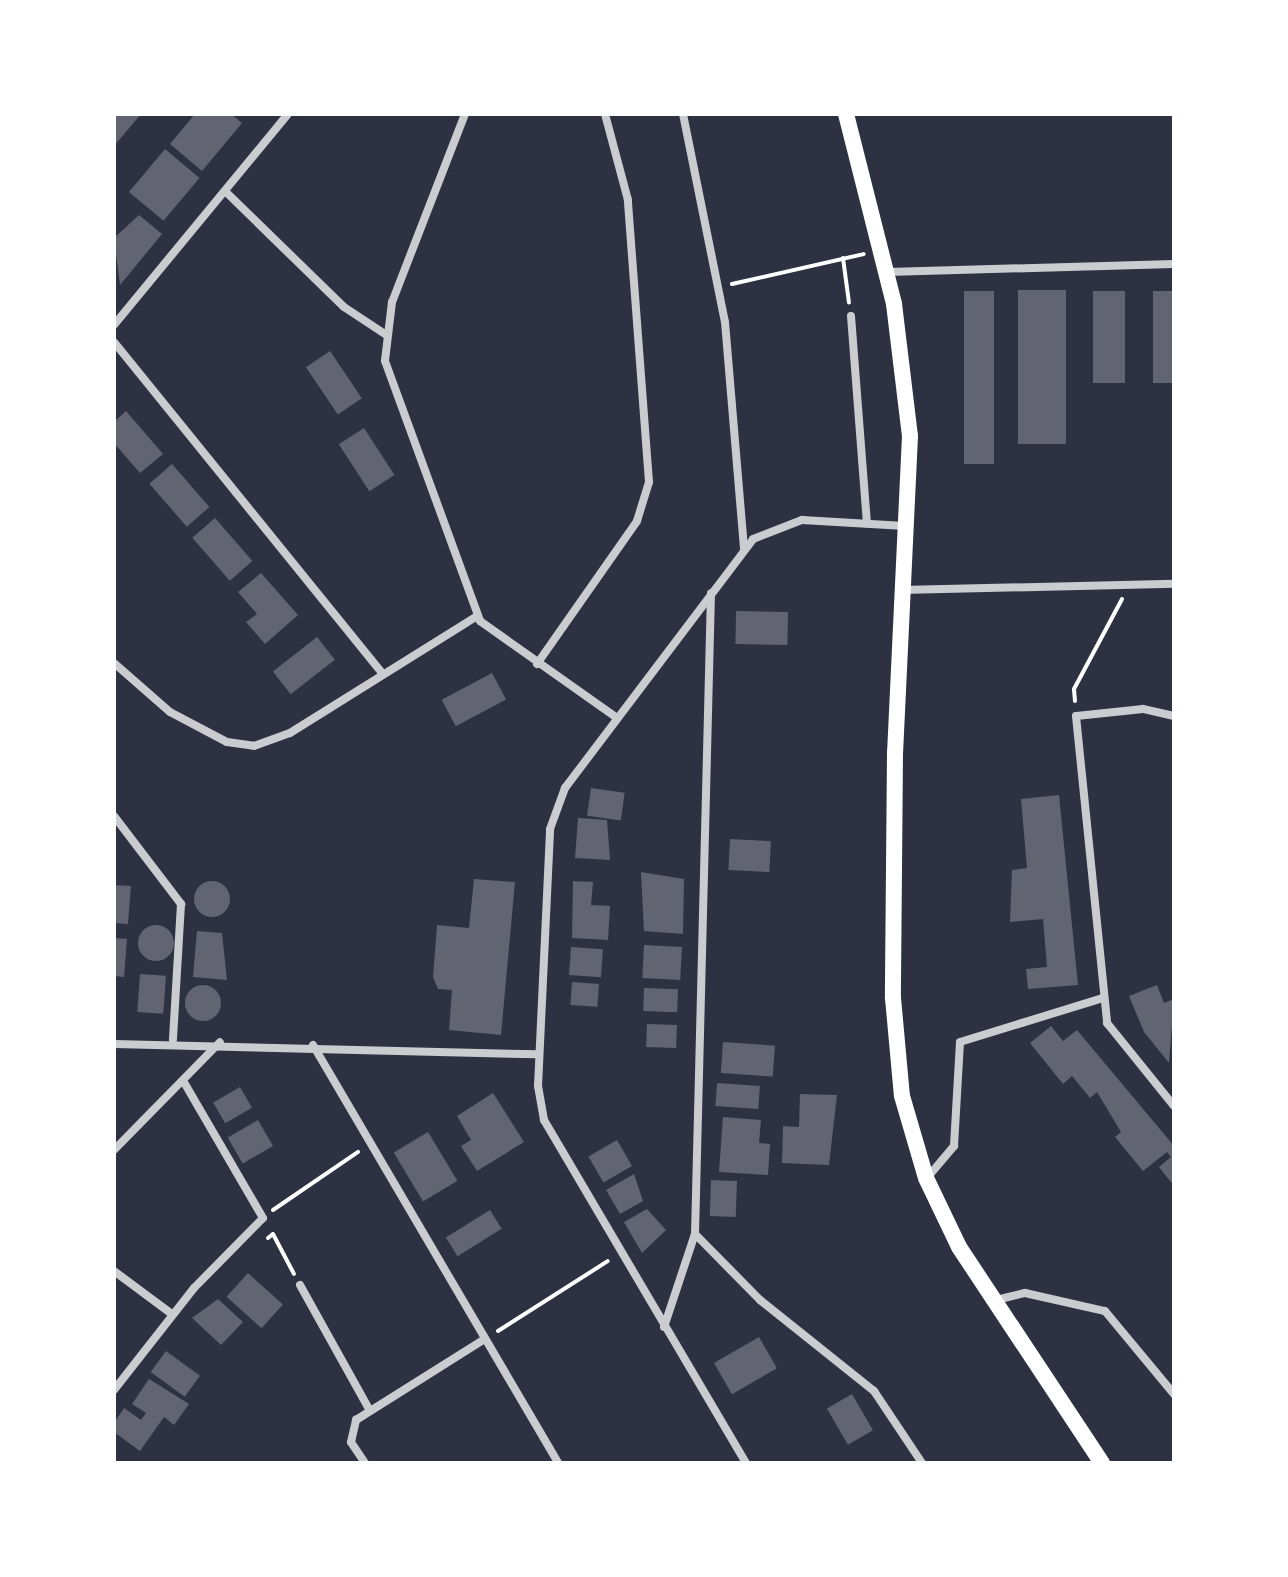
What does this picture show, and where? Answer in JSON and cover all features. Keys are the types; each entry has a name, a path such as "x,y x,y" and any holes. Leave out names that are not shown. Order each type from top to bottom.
{"main road":[{"path":"846,114 887,272 908,410 906,526 901,590 894,1026 902,1096 926,1178 991,1301 1102,1463"}],"street":[{"path":"114,325 288,114"},
{"path":"465,114 385,334 388,372 477,616 537,664 617,718"},
{"path":"537,664 637,521 649,482 631,223 605,114"},
{"path":"683,114 720,287 744,548"},
{"path":"225,191 344,307 385,334"},
{"path":"887,272 1174,264"},
{"path":"851,316 867,523"},
{"path":"114,342 381,672"},
{"path":"746,1463 547,1128 538,1054 550,829 565,788 744,548 789,521 906,526"},
{"path":"901,590 1174,584"},
{"path":"664,1327 695,1234 711,592"},
{"path":"114,663 170,712 227,742 254,746 290,733 381,672 477,616"},
{"path":"1174,716 1143,709 1076,716 1103,998 1114,1035 1174,1106"},
{"path":"114,816 181,904 173,1040"},
{"path":"926,1178 950,1160 954,1146 960,1042 1103,998"},
{"path":"114,1044 173,1040 538,1054"},
{"path":"114,1150 185,1084 220,1042"},
{"path":"313,1045 483,1340 558,1463"},
{"path":"114,1390 172,1314 263,1218 185,1084"},
{"path":"695,1234 760,1300 874,1391 922,1463"},
{"path":"114,1271 172,1314"},
{"path":"300,1285 370,1411"},
{"path":"991,1301 1025,1293 1105,1311 1174,1394"},
{"path":"365,1463 350,1430 370,1411 483,1340"}],"path":[{"path":"720,287 881,249"},
{"path":"843,258 851,316"},
{"path":"1076,716 1074,689 1122,606 1122,585"},
{"path":"263,1218 371,1145"},
{"path":"273,1234 300,1285"},
{"path":"483,1340 621,1253"}],"building":[{"path":"114,114 141,114 114,146"},
{"path":"195,114 231,114 242,123 202,171 170,144"},
{"path":"165,149 199,178 163,221 129,192"},
{"path":"139,215 162,234 120,285 114,238"},
{"path":"1018,290 1066,290 1066,444 1018,444"},
{"path":"964,291 994,291 994,464 964,464"},
{"path":"1093,291 1125,291 1125,383 1093,383"},
{"path":"1153,291 1174,291 1174,383 1153,383"},
{"path":"330,351 362,398 338,414 306,367"},
{"path":"126,411 163,454 140,473 114,443 114,422"},
{"path":"364,428 394,475 369,491 339,444"},
{"path":"172,464 209,507 187,527 149,484"},
{"path":"215,518 252,561 230,581 192,538"},
{"path":"261,573 298,615 265,644 246,622 257,614 238,592"},
{"path":"736,611 788,612 787,645 735,644"},
{"path":"317,637 335,660 291,694 273,671"},
{"path":"492,673 506,699 456,726 442,700"},
{"path":"591,788 625,793 621,820 587,816"},
{"path":"1059,795 1078,985 1028,989 1026,969 1047,967 1043,919 1010,922 1012,870 1027,868 1021,799"},
{"path":"578,818 607,820 610,860 575,858"},
{"path":"730,839 771,841 769,872 728,870"},
{"path":"641,872 684,879 683,934 644,931"},
{"path":"474,879 515,882 501,1035 449,1030 452,990 438,989 433,977 437,925 469,928"},
{"path":"212,881 224,887 230,899 224,911 212,917 200,911 194,899 200,887"},
{"path":"573,881 593,882 591,905 610,906 608,940 572,938"},
{"path":"114,885 131,886 128,924 114,923"},
{"path":"156,925 168,931 174,943 168,955 156,961 144,955 138,943 144,931"},
{"path":"197,931 222,933 227,980 193,977"},
{"path":"114,938 127,939 124,977 114,976"},
{"path":"644,945 682,947 680,980 642,978"},
{"path":"571,947 603,949 601,977 569,975"},
{"path":"140,974 166,976 163,1014 137,1012"},
{"path":"572,982 599,984 597,1007 570,1005"},
{"path":"203,985 215,991 221,1003 215,1015 203,1021 191,1015 185,1003 191,991"},
{"path":"1157,985 1164,1003 1174,999 1169,1063 1144,1032 1129,996"},
{"path":"644,988 678,989 677,1012 643,1011"},
{"path":"647,1024 677,1025 676,1048 646,1047"},
{"path":"1051,1026 1063,1041 1077,1030 1174,1146 1174,1186 1159,1167 1171,1157 1167,1152 1143,1171 1115,1137 1121,1132 1097,1092 1090,1098 1072,1076 1063,1084 1030,1043"},
{"path":"723,1042 775,1046 773,1077 721,1073"},
{"path":"717,1083 760,1086 758,1109 715,1106"},
{"path":"240,1087 252,1108 225,1123 213,1102"},
{"path":"493,1093 524,1142 477,1171 461,1146 471,1140 457,1116"},
{"path":"800,1094 837,1095 829,1165 782,1163 783,1126 799,1127"},
{"path":"723,1117 761,1120 759,1143 770,1144 768,1175 719,1172"},
{"path":"258,1120 273,1146 243,1163 228,1138"},
{"path":"428,1132 457,1181 423,1201 394,1153"},
{"path":"617,1140 632,1166 603,1182 588,1156"},
{"path":"634,1174 643,1201 620,1214 606,1190"},
{"path":"711,1180 737,1181 736,1217 710,1216"},
{"path":"647,1209 666,1230 642,1253 624,1222"},
{"path":"490,1210 502,1229 458,1256 446,1238"},
{"path":"248,1273 283,1304 262,1328 227,1297"},
{"path":"218,1299 243,1322 221,1345 192,1318"},
{"path":"759,1337 777,1368 732,1394 714,1363"},
{"path":"166,1351 200,1376 185,1397 151,1372"},
{"path":"149,1379 189,1404 174,1425 164,1417 140,1451 114,1432 114,1423 124,1408 141,1420 146,1413 132,1404"},
{"path":"852,1394 873,1430 848,1445 827,1408"}]}
